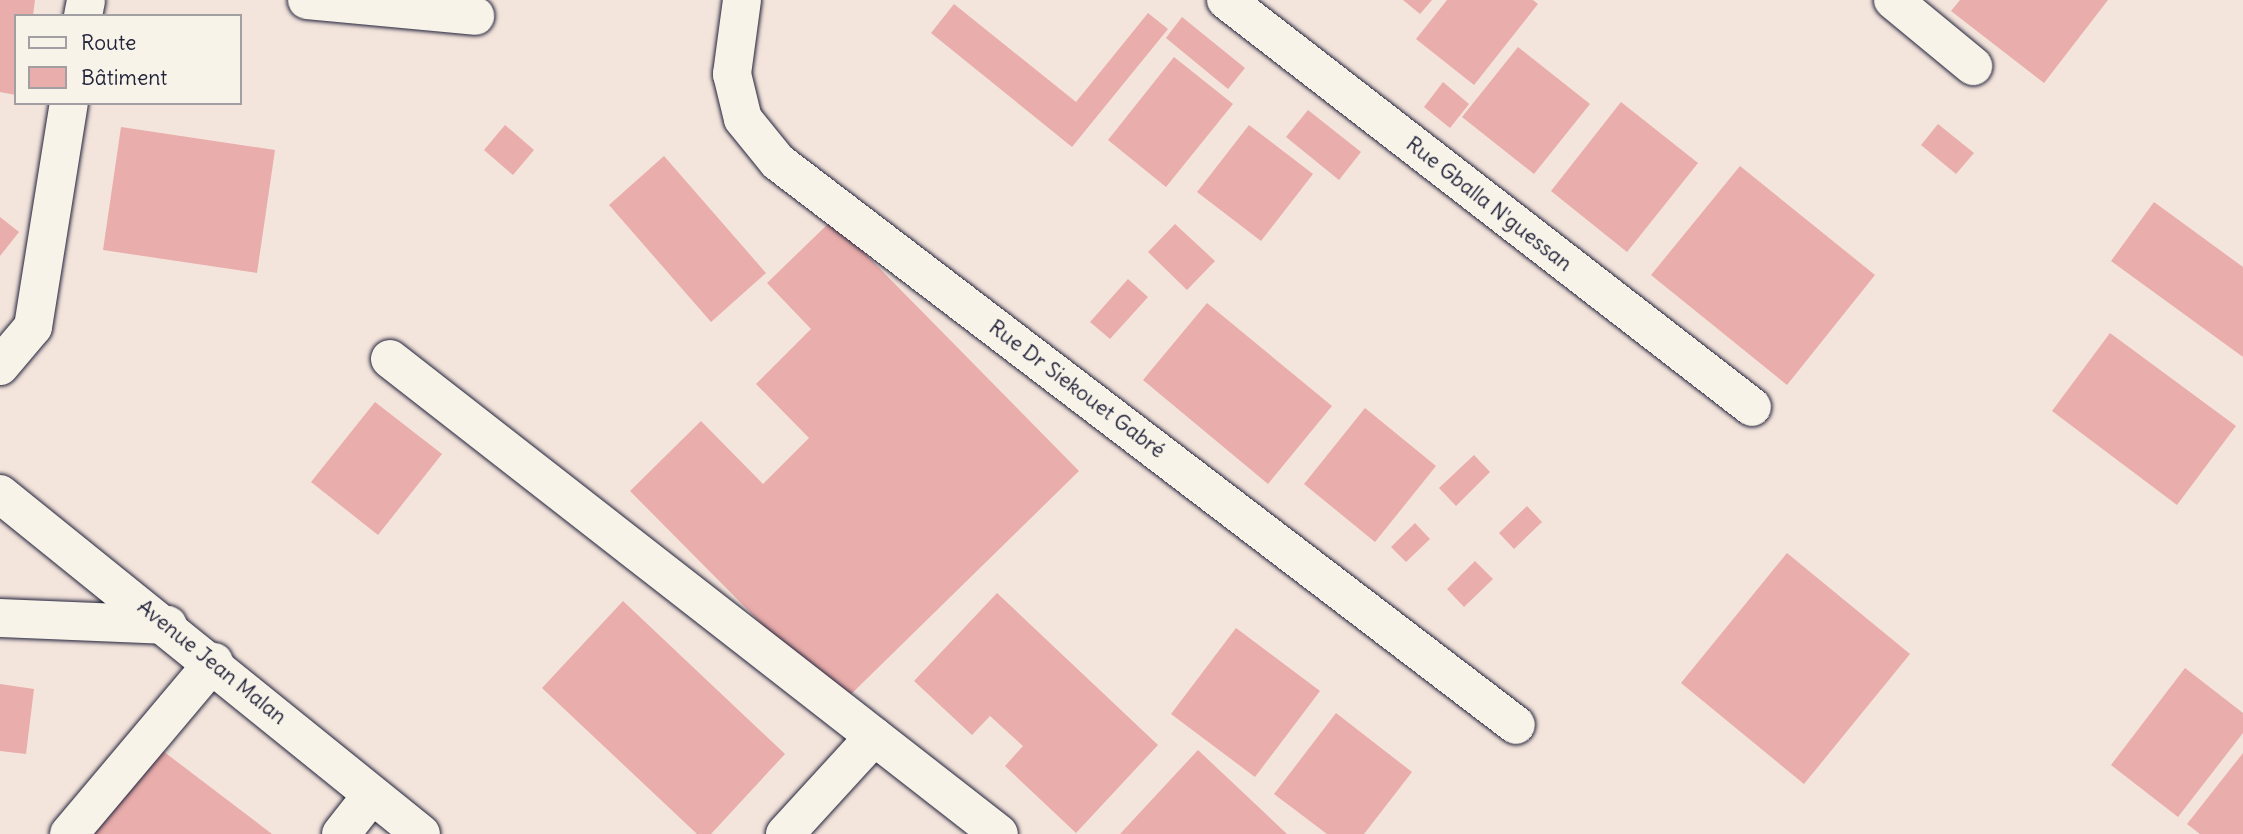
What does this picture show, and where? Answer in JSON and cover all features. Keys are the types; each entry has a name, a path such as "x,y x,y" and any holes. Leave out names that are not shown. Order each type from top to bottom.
{"street":[{"path":"307,0 475,16"},
{"name":"Rue Dr Siekouet Gabré","path":"742,0 732,74 743,119 778,162 1516,725"},
{"name":"Rue Gballa N'guessan","path":"1226,0 1752,407"},
{"path":"1893,0 1973,66"},
{"path":"0,366 33,327 69,105"},
{"path":"390,359 999,834"},
{"name":"Avenue Jean Malan","path":"0,494 214,662 421,834"},
{"path":"0,618 168,625"},
{"path":"69,834 214,662"},
{"path":"785,834 874,737"},
{"path":"341,834 372,796"}],"building":[{"path":"0,0 35,0 33,14 14,14 14,95 0,92"},
{"path":"1403,0 1432,0 1420,14"},
{"path":"1447,0 1533,0 1538,4 1474,85 1416,39"},
{"path":"1960,0 2108,0 2044,83 1951,11"},
{"path":"954,4 1076,102 1148,13 1168,29 1072,147 931,33"},
{"path":"1182,17 1245,68 1228,89 1166,38"},
{"path":"1518,47 1590,104 1534,174 1462,117"},
{"path":"1174,57 1233,104 1166,187 1108,140"},
{"path":"1443,82 1469,104 1450,128 1424,107"},
{"path":"1621,102 1698,163 1627,252 1551,191"},
{"path":"1308,110 1361,152 1339,180 1286,137"},
{"path":"1938,124 1974,153 1956,174 1921,145"},
{"path":"505,125 534,150 513,175 484,150"},
{"path":"1249,125 1313,174 1261,241 1197,192"},
{"path":"121,127 275,150 257,273 103,250"},
{"path":"664,156 766,273 711,322 609,205"},
{"path":"1740,166 1875,275 1787,385 1651,275"},
{"path":"2154,202 2243,267 2243,357 2111,261"},
{"path":"0,217 19,232 0,256"},
{"path":"832,220 1079,471 841,704 630,491 701,421 763,484 809,438 756,384 811,329 767,283"},
{"path":"1175,224 1215,261 1187,290 1148,252"},
{"path":"1128,279 1148,297 1110,339 1090,322"},
{"path":"1207,303 1332,406 1268,484 1143,380"},
{"path":"2110,333 2236,426 2177,505 2052,411"},
{"path":"375,402 442,454 378,535 311,482"},
{"path":"1365,408 1436,466 1375,542 1304,484"},
{"path":"1474,455 1490,472 1456,506 1439,488"},
{"path":"1527,506 1542,522 1514,549 1499,533"},
{"path":"1415,523 1430,539 1406,562 1391,547"},
{"path":"1787,553 1910,654 1804,784 1681,683"},
{"path":"1475,561 1493,579 1464,607 1447,589"},
{"path":"997,593 1158,745 1076,833 1005,766 1023,746 990,716 972,735 914,681"},
{"path":"623,601 785,754 711,834 697,834 542,688"},
{"path":"1236,628 1320,691 1255,777 1171,714"},
{"path":"2185,668 2243,713 2243,733 2178,817 2111,765"},
{"path":"0,684 34,689 26,754 0,751"},
{"path":"1336,713 1412,772 1364,834 1327,834 1274,794"},
{"path":"159,748 272,834 93,834"},
{"path":"1198,750 1287,834 1120,834"},
{"path":"2243,753 2243,834 2200,834 2187,824"}]}
